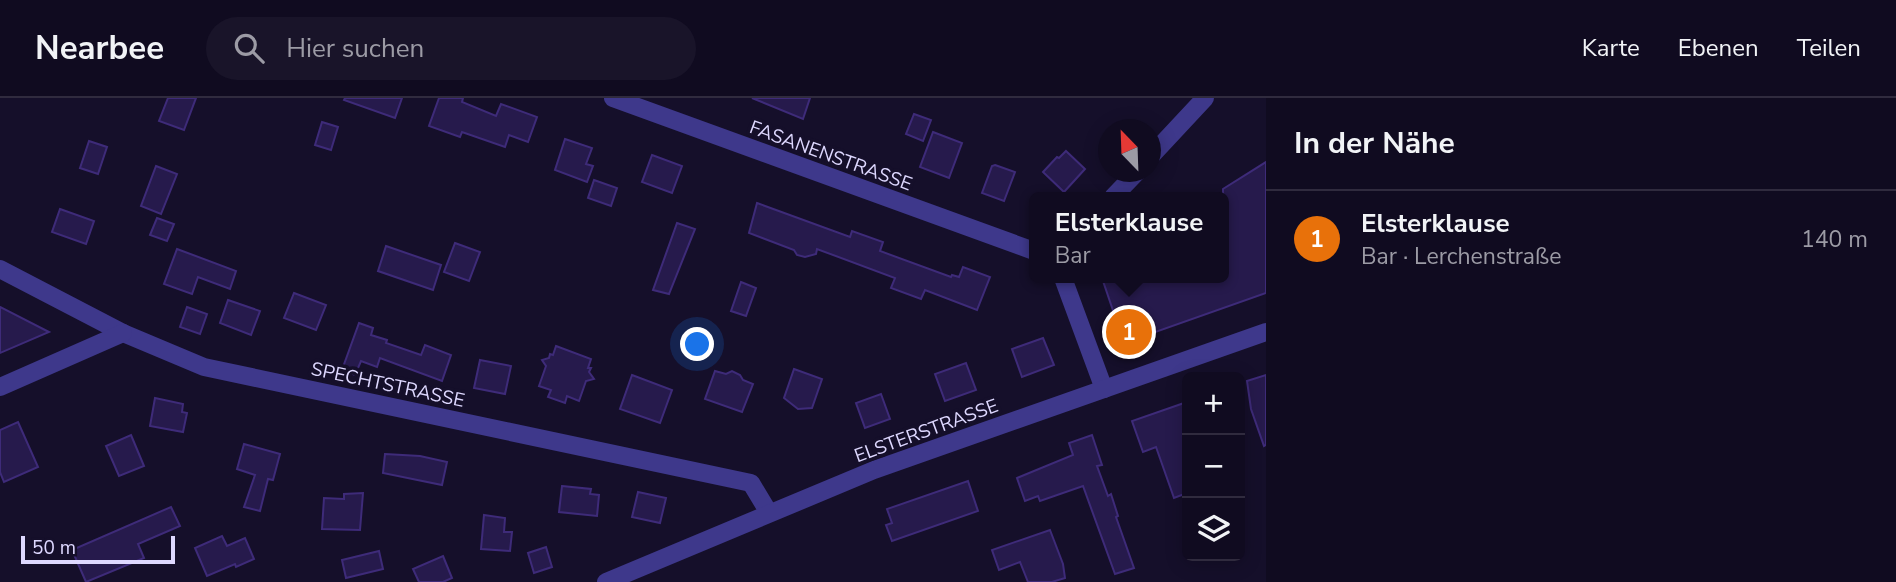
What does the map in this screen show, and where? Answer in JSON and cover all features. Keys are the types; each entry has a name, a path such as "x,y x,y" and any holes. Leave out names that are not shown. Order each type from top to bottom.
{"street":[{"name":"FASANENSTRASSE","path":"613,98 1029,249"},
{"path":"1161,145 1205,98"},
{"name":"SPECHTSTRASSE","path":"0,268 123,333 204,367 751,484 769,513"},
{"path":"1065,283 1104,388"},
{"name":"ELSTERSTRASSE","path":"606,582 874,470 1266,332"},
{"path":"0,387 123,333"}],"building":[{"path":"168,98 196,98 184,130 159,121"},
{"path":"402,98 395,118 344,100"},
{"path":"439,98 463,98 462,102 496,116 501,104 537,117 528,142 509,135 505,147 462,132 460,137 429,126"},
{"path":"752,98 810,98 803,119"},
{"path":"914,114 931,120 923,141 906,134"},
{"path":"322,122 338,127 331,150 315,145"},
{"path":"933,132 962,143 949,178 920,167"},
{"path":"565,139 592,148 586,164 593,166 587,182 555,170"},
{"path":"89,141 107,147 98,174 80,168"},
{"path":"1066,151 1085,169 1064,192 1043,172"},
{"path":"652,155 682,166 672,193 642,182"},
{"path":"1266,162 1266,293 1130,341 1122,337 1104,283 1229,283 1229,192 1223,192 1223,189"},
{"path":"156,166 177,174 161,214 141,206"},
{"path":"992,166 1015,172 1004,201 982,193"},
{"path":"594,180 617,188 611,206 588,198"},
{"path":"757,203 850,237 852,231 883,242 880,251 951,277 959,277 963,267 990,277 977,310 925,290 921,299 891,288 895,278 817,249 816,254 805,257 797,255 794,250 749,233"},
{"path":"60,209 94,221 86,244 52,232"},
{"path":"157,218 174,224 167,241 150,235"},
{"path":"677,223 695,229 669,294 653,290"},
{"path":"455,243 480,252 469,281 444,272"},
{"path":"386,246 441,265 433,290 378,271"},
{"path":"177,249 236,271 230,289 198,277 192,294 164,284"},
{"path":"741,282 756,288 746,316 731,311"},
{"path":"294,293 326,305 316,330 284,318"},
{"path":"228,300 260,311 251,335 220,323"},
{"path":"0,307 49,332 0,353"},
{"path":"187,307 207,314 200,334 180,327"},
{"path":"359,323 373,328 371,335 387,340 386,343 421,355 425,345 451,355 442,381 380,358 377,367 361,361 355,375 342,370"},
{"path":"1043,338 1054,365 1022,377 1012,349"},
{"path":"556,346 591,359 588,368 591,368 589,372 594,379 586,381 579,401 567,396 565,403 548,397 551,390 539,386 546,366 542,360 549,358 550,354 553,355"},
{"path":"480,360 511,366 505,394 474,388"},
{"path":"966,363 976,390 945,401 935,374"},
{"path":"794,369 822,379 812,408 798,409 784,398"},
{"path":"715,371 726,374 732,371 753,384 742,412 705,399"},
{"path":"632,375 672,390 660,423 620,409"},
{"path":"1266,375 1264,446 1251,409 1247,381"},
{"path":"881,394 890,419 865,428 856,403"},
{"path":"155,398 183,404 182,412 187,413 183,432 150,426"},
{"path":"1182,404 1182,495 1174,498 1156,447 1143,452 1132,421"},
{"path":"18,422 38,467 4,482 0,472 0,430"},
{"path":"131,435 144,466 119,476 106,446"},
{"path":"1092,435 1102,465 1097,466 1108,496 1111,494 1134,568 1115,574 1083,486 1040,501 1038,496 1025,501 1017,478 1073,455 1069,443"},
{"path":"244,444 280,454 273,480 268,479 260,511 244,507 255,475 237,469"},
{"path":"385,454 420,456 447,462 442,485 383,473"},
{"path":"968,481 978,511 892,541 886,525 892,523 887,509"},
{"path":"562,486 591,489 590,494 599,495 597,516 559,512"},
{"path":"638,492 666,498 660,523 632,517"},
{"path":"363,493 360,530 322,529 324,498 344,499 344,494"},
{"path":"171,507 180,526 138,544 144,558 86,582 72,550"},
{"path":"484,515 505,518 504,532 512,532 510,551 481,549"},
{"path":"1050,530 1063,564 1065,578 1052,582 1028,582 1020,562 999,570 992,550"},
{"path":"222,536 227,546 245,538 254,559 207,576 195,548"},
{"path":"546,547 552,567 534,573 528,553"},
{"path":"379,551 383,569 346,578 342,560"},
{"path":"443,556 452,578 443,582 419,582 413,569"}],"place":[{"name":"Elsterklause","path":"1129,332"}]}
